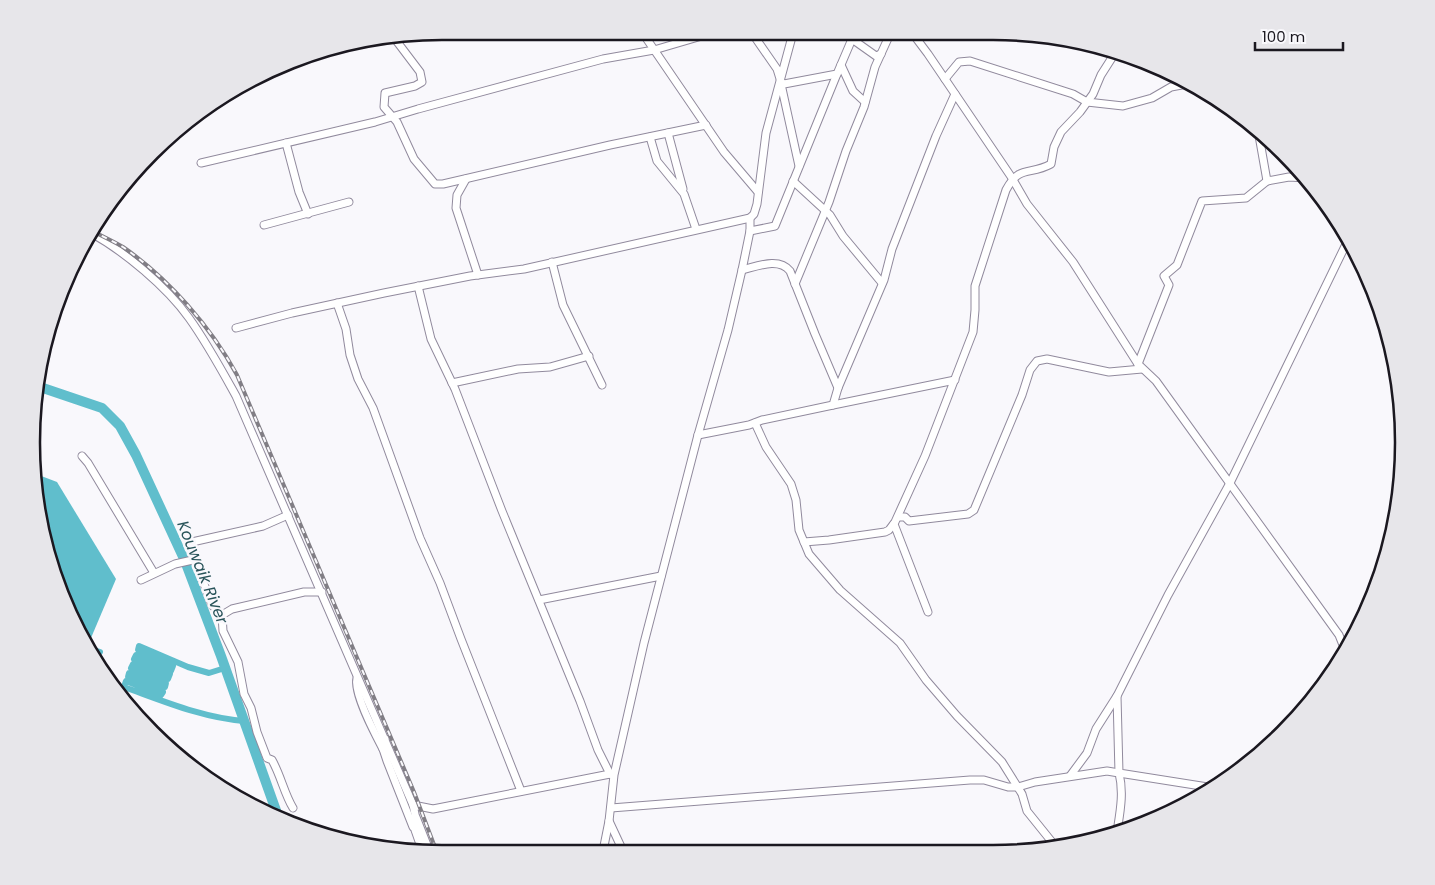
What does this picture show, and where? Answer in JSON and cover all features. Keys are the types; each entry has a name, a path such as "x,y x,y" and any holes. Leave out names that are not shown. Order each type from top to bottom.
{"street":[{"path":"647,40 724,152 758,192"},
{"path":"201,163 394,116 593,62 654,50 688,40"},
{"path":"757,40 777,69 799,167"},
{"path":"236,328 337,303 478,275 524,269 750,218 754,214 766,133 791,40"},
{"path":"750,231 776,226 852,40"},
{"path":"853,40 876,56 881,54"},
{"path":"795,284 825,211 865,102 875,67 887,40"},
{"path":"919,40 1028,204 1073,262 1140,367 1156,381 1339,635 1342,642"},
{"path":"398,42 420,72 422,82 414,86 385,93 384,106 394,116 414,159 435,184 466,179 706,125"},
{"path":"804,542 878,534 889,530 894,524 925,456 973,332 975,286 979,270 992,235 1000,204 1012,178 1023,171 1043,168 1051,164 1054,147 1061,132 1087,102 1112,58"},
{"path":"946,79 960,62 970,61 1072,94 1087,102 1123,106 1152,98 1178,86"},
{"path":"840,66 853,91 865,102"},
{"path":"781,82 784,84 837,74"},
{"path":"833,405 838,388 882,283 890,254 936,136 955,94"},
{"path":"668,133 684,194 696,229"},
{"path":"650,137 657,160 684,194"},
{"path":"1260,142 1267,181"},
{"path":"286,143 299,192 308,214"},
{"path":"1140,367 1169,285 1164,276 1177,265 1202,201 1246,198 1267,181 1295,177"},
{"path":"466,179 457,195 456,208 478,275"},
{"path":"793,181 830,216 843,236 882,283"},
{"path":"264,225 349,202"},
{"path":"604,845 611,808 612,774 661,576 717,371 742,270 750,231 750,218"},
{"path":"97,237 134,262 171,296 188,316 214,355 236,396 322,592 413,805 427,844"},
{"path":"1070,776 1087,753 1096,729 1117,696 1168,595 1230,482 1344,247"},
{"path":"552,262 563,305 602,385"},
{"path":"742,270 782,263 790,271 838,388"},
{"path":"418,286 431,339 452,383 598,750 612,774"},
{"path":"337,303 346,329 350,355 358,379 372,408 420,538 440,583 521,791"},
{"path":"452,383 518,369 542,369 589,356"},
{"path":"898,517 905,517 909,521 968,514 974,510 1022,395 1030,370 1037,361 1047,359 1109,372 1140,367"},
{"path":"698,435 955,380"},
{"path":"755,422 766,447 791,484 796,500 799,530 809,554 840,590 900,643 913,664 932,687 1002,762 1018,787 1027,811 1051,841"},
{"path":"82,456 92,469 154,573"},
{"path":"288,514 262,526 192,542 212,605 222,615 223,631 238,662 244,694 251,708 257,732 267,758 272,760 279,773 286,796 293,808"},
{"path":"894,524 928,612"},
{"path":"141,580 175,564 197,558"},
{"path":"539,600 661,576"},
{"path":"222,615 232,609 304,592 322,592"},
{"path":"358,676 356,682 357,690 370,724 383,749 420,844"},
{"path":"1117,696 1119,773 1122,791 1118,825"},
{"path":"383,749 385,739"},
{"path":"611,808 970,780 984,780 1008,787 1018,787 1034,782 1107,771 1202,786"},
{"path":"413,805 433,809 612,774"},
{"path":"414,830 415,814"},
{"path":"609,821 620,845"},
{"path":"605,845 611,837 618,840"}],"water":[{"path":"42,476 57,482 116,579 91,638 61,572 48,521"}],"waterway":[{"name":"Kouwaik River","path":"43,388 102,408 120,426 136,455 185,561 275,808"},
{"path":"225,668 209,673 188,667 139,646 138,650 173,666 171,671 136,655 134,659 170,674 168,679 133,664 131,668 166,683 165,687 129,673 128,677 163,692 161,695 126,681 124,687 198,713 244,721"}],"railway":[{"path":"98,234 123,247 140,259 172,288 215,339 237,375 414,792 434,845"}]}
